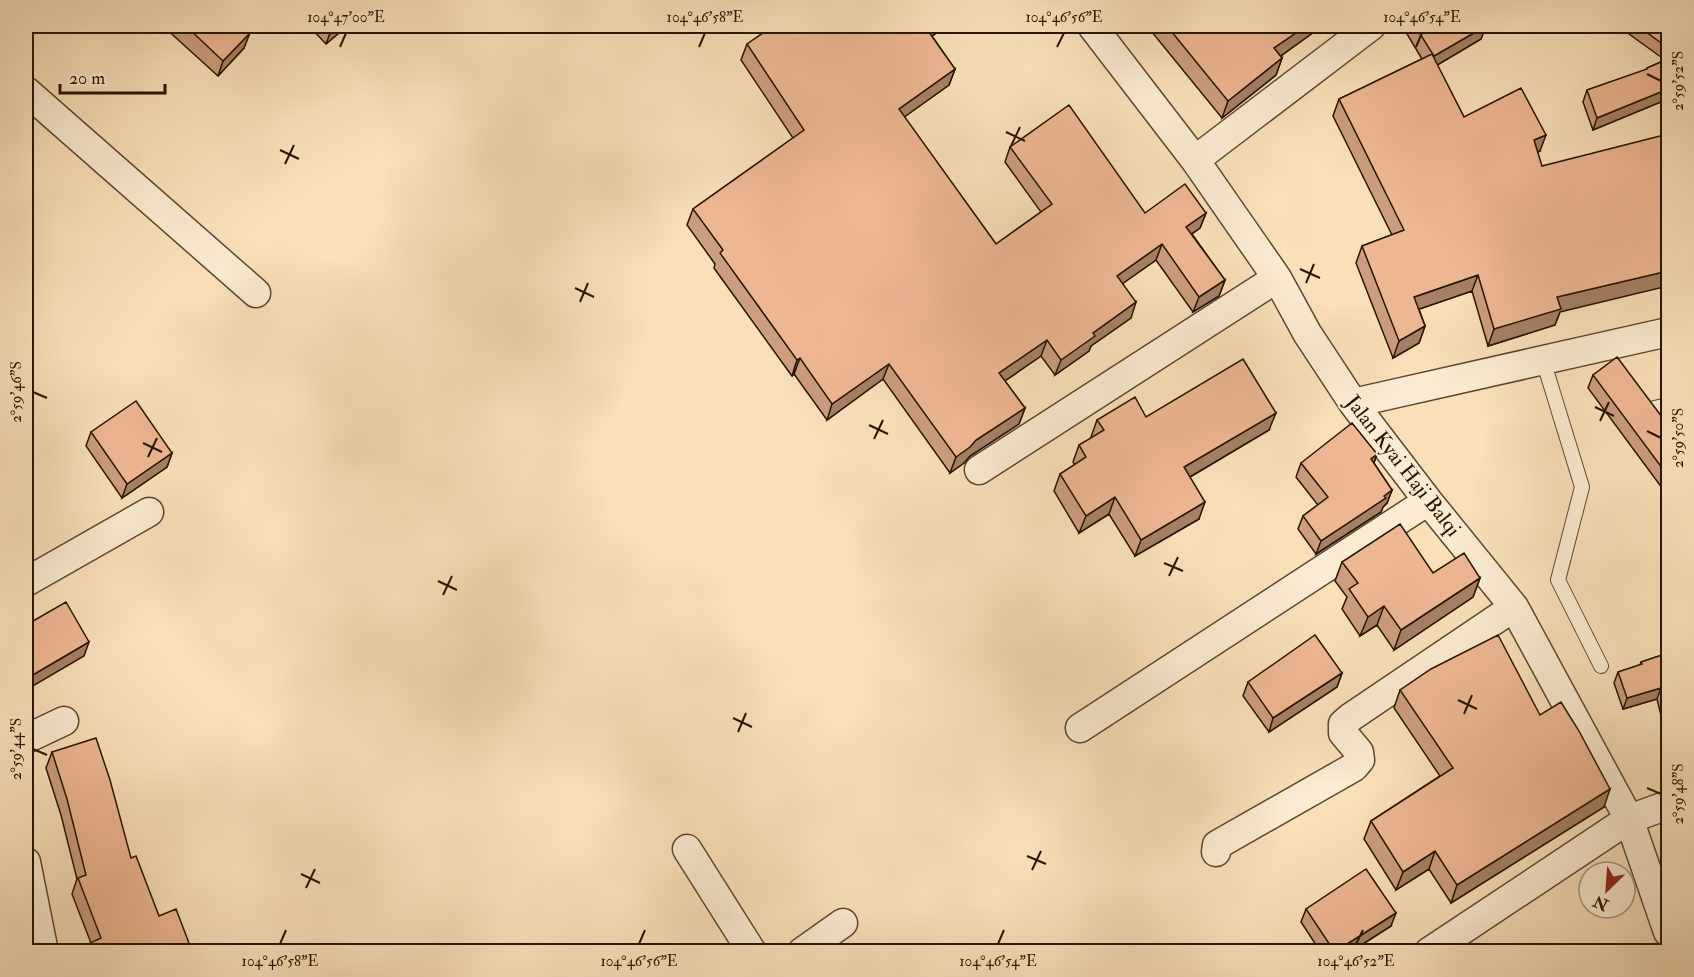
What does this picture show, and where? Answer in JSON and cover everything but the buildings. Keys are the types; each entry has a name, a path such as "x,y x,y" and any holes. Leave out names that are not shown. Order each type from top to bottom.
{"street":[{"name":"Jalan Kyai Haji Balqi","path":"1092,26 1195,160 1277,278 1307,333 1353,403 1428,501 1514,607 1629,819 1668,932"},
{"path":"1195,160 1371,26"},
{"path":"26,91 256,293"},
{"path":"980,470 1277,278"},
{"path":"1353,403 1668,332"},
{"path":"1080,728 1428,501"},
{"path":"26,582 149,512"},
{"path":"1216,852 1217,845 1354,767 1360,760 1359,752 1343,733 1343,724 1514,607"},
{"path":"26,739 64,721"},
{"path":"1429,951 1629,819 1668,805"},
{"path":"687,849 752,951"},
{"path":"26,862 45,951"},
{"path":"802,951 843,923"}],"lane":[{"path":"1544,360 1581,487 1558,580 1601,666"},
{"path":"1654,408 1668,405"}]}
